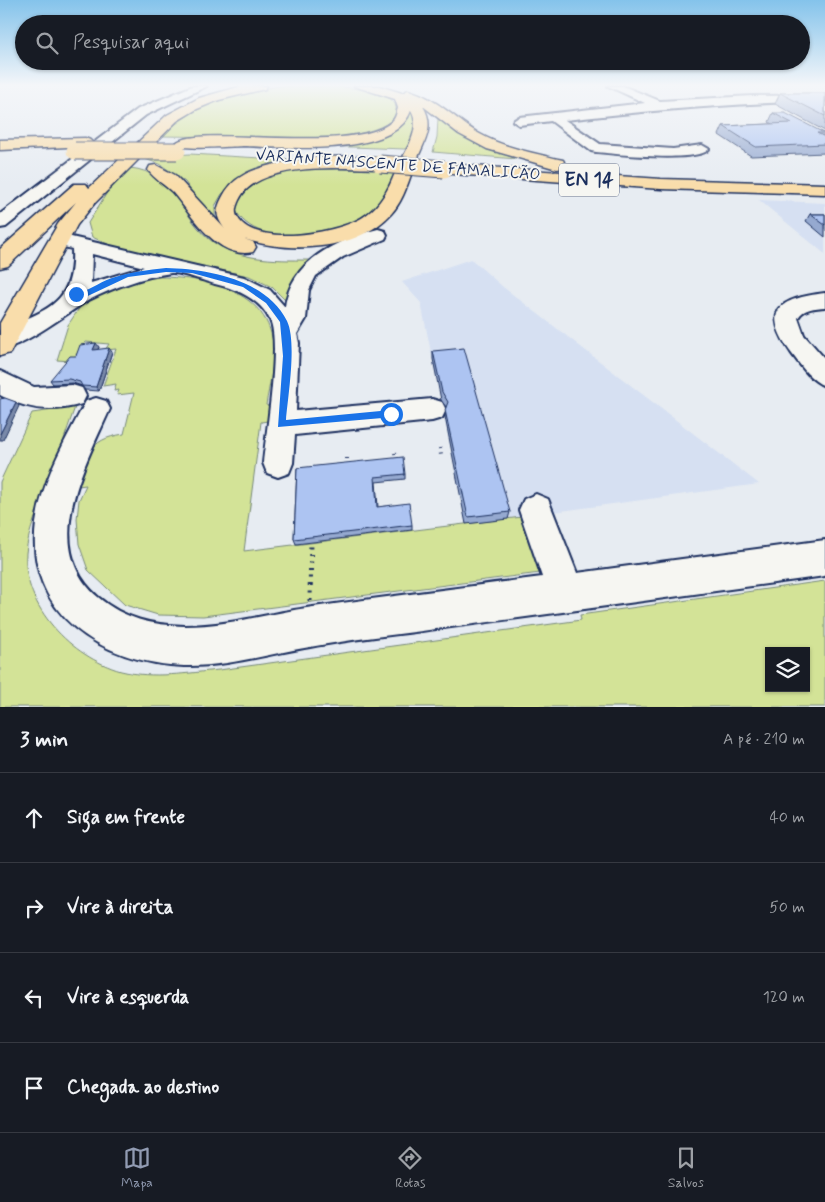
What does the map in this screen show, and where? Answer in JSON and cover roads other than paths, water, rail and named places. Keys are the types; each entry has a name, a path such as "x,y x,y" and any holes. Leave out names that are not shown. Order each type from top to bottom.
{"highway":[{"path":"0,261 156,119"},
{"path":"2,343 58,239 87,200 171,119"},
{"path":"180,147 224,141 332,142 384,131 401,119"},
{"path":"382,160 305,164 268,172 238,188 229,198 226,210 228,221 240,232 256,238 281,241 310,241 344,234 368,223 383,210 393,197 423,129 421,119"},
{"path":"80,147 156,170 176,184 212,230 222,239 261,251 308,252 335,248 378,236 400,217 408,203 432,130 432,119"},
{"path":"449,119 471,136 492,146 545,162 583,170"},
{"name":"VARIANTE NASCENTE DE FAMALICÃO","path":"0,145 180,147 262,154 382,160 733,188 825,189"},
{"name":"VARIANTE NASCENTE DE FAMALICÃO","path":"0,152 80,147"},
{"name":"VARIANTE NASCENTE DE FAMALICÃO","path":"446,165 825,181"},
{"path":"760,179 825,176"},
{"path":"733,188 825,193"}],"street":[{"path":"0,223 133,119"},
{"path":"519,121 536,119"},
{"path":"556,119 596,148 673,153 702,149"},
{"path":"286,333 294,318 297,294 302,281 310,270 340,252 378,236"},
{"path":"58,239 236,282 262,295 279,313 286,333 287,356 278,463"},
{"path":"72,300 76,294 80,275 81,246"},
{"path":"2,343 72,300 112,280 127,275 166,270 193,271"},
{"path":"825,300 797,304 785,318 787,330 794,341 825,376"},
{"path":"0,382 18,393 37,400 84,402 75,450 58,499 54,522 53,558 59,578 85,614 106,629 129,639 164,646 244,640 310,627 825,558"},
{"path":"281,424 432,410"},
{"path":"536,510 566,593"}]}
